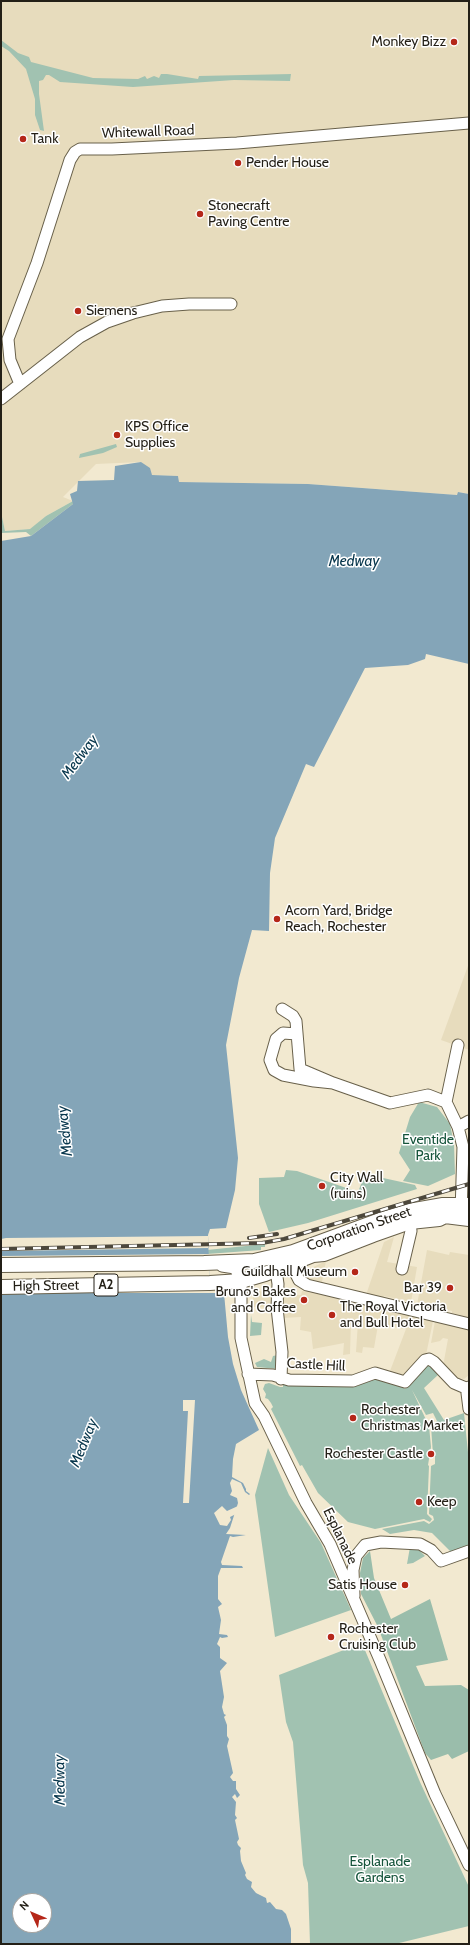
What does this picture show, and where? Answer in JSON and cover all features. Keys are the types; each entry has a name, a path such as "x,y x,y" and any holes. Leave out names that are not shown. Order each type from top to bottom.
{"main road":[{"name":"Corporation Street","path":"254,1261 296,1251 394,1215 425,1208 466,1214"},
{"name":"Corporation Street","path":"291,1264 302,1267 315,1261 320,1256 379,1232 410,1222 466,1214"},
{"name":"A2","path":"209,1263 254,1261"},
{"name":"High Street","path":"1,1265 209,1263"},
{"name":"A2","path":"242,1281 291,1264"},
{"name":"High Street","path":"1,1287 210,1283 242,1281"}],"street":[{"name":"Whitewall Road","path":"20,384 10,360 8,340 36,263 70,160 75,152 80,149 237,143 469,123"},
{"path":"1,399 80,337 107,322 133,313 162,306 189,304 231,304"},
{"path":"282,1009 294,1018 300,1069 390,1104 428,1095 446,1102"},
{"path":"297,1034 282,1034 276,1039 270,1060 274,1070 283,1075 333,1083"},
{"path":"458,1045 446,1102 458,1127 463,1147 466,1214"},
{"path":"458,1127 469,1121"},
{"path":"402,1269 411,1232 410,1222"},
{"name":"Esplanade","path":"254,1261 242,1281 241,1338 252,1394 259,1411 264,1416 306,1503 330,1544 435,1794 469,1866"},
{"path":"209,1263 235,1268 242,1281"},
{"path":"291,1264 299,1280 307,1285 469,1324"},
{"path":"276,1270 278,1284 277,1308 282,1352 280,1379"},
{"name":"Castle Hill","path":"248,1374 273,1375 280,1379 353,1381 375,1374 404,1382 409,1379 426,1360 429,1359 434,1362 454,1383 469,1388"},
{"path":"469,1388 467,1396 469,1409"},
{"path":"354,1602 353,1570 356,1556 366,1545 381,1542 420,1544 431,1550 441,1561 469,1551"}],"shaded area":[{"path":"1,1 469,1 469,494 459,492 457,495 308,484 179,482 178,476 152,475 141,462 96,464 63,497 73,501 46,516 31,529 5,531 1,512"},
{"path":"469,963 469,1050 441,1040"},
{"path":"394,1237 387,1262 417,1267 411,1302 384,1296 383,1298 366,1295 384,1242"},
{"path":"427,1250 449,1255 450,1252 469,1255 469,1318 452,1313 452,1311 439,1308 438,1310 417,1305"},
{"path":"326,1261 322,1282 305,1278 305,1271"},
{"path":"257,1291 274,1292 274,1308 253,1307 253,1294"},
{"path":"302,1291 365,1303 433,1321 426,1355 420,1356 420,1359 403,1377 390,1371 406,1329 378,1325 374,1348 363,1347 362,1353 356,1352 358,1322 351,1320 350,1354 343,1355 344,1343 313,1349 311,1332 300,1330 301,1317 282,1318 281,1294 301,1295"},
{"path":"435,1321 469,1328 469,1375 464,1379 456,1378 443,1366 448,1339 443,1338 440,1341 431,1343"}],"green space":[{"path":"1,40 18,53 29,57 31,62 93,78 138,79 145,76 147,79 154,76 159,78 161,74 167,74 198,79 199,76 291,74 290,81 234,80 133,87 60,82 49,75 46,75 43,80 39,81 39,94 44,131 40,130 35,115 35,99 26,69 9,51 1,46"},
{"path":"116,444 117,447 103,453 79,458 80,454"},
{"path":"73,501 73,504 31,536 26,532 1,533 1,512 5,531 30,529 46,516"},
{"name":"Eventide Park","path":"419,1102 437,1107 450,1124 454,1144 455,1174 428,1186 403,1181 410,1170 399,1153 410,1117"},
{"path":"286,1170 297,1171 358,1192 365,1174 415,1185 417,1189 308,1223 269,1232 259,1204 259,1178 284,1177"},
{"path":"265,1244 265,1247 261,1247 261,1250 207,1254 207,1250"},
{"path":"251,1315 252,1322 262,1323 261,1335 250,1336"},
{"path":"278,1355 278,1369 257,1367 255,1363 264,1359 271,1362 273,1356"},
{"path":"427,1365 431,1366 439,1374 424,1388 444,1420 464,1413 469,1462 469,1548 454,1555 432,1533 414,1530 390,1534 382,1529 424,1521 429,1524 434,1520 433,1516 429,1514 431,1466 435,1464 431,1426 437,1421 433,1413 426,1415 412,1390 429,1426 431,1447 428,1465 427,1514 432,1519 430,1522 424,1519 375,1529 348,1522 318,1493 302,1465 300,1466 271,1409 273,1407 271,1403 265,1398 266,1394 263,1389 265,1384 269,1383 280,1387 283,1387 283,1383 358,1386 370,1377 399,1384 405,1389"},
{"path":"268,1448 289,1495 321,1543 351,1610 275,1637 255,1495"},
{"path":"410,1547 417,1548 425,1556 413,1563 407,1564"},
{"path":"370,1551 374,1578 391,1619 430,1599 448,1660 416,1666 425,1686 461,1685 469,1690 469,1751 452,1759 448,1754 431,1760 425,1753 378,1627 361,1594 360,1573 363,1558"},
{"name":"Esplanade Gardens","path":"362,1643 420,1782 469,1887 469,1926 395,1944 310,1944 308,1883 303,1865 293,1742 286,1722 279,1675"}],"water":[{"name":"Medway","path":"141,462 150,468 152,475 178,476 179,482 308,484 457,495 458,492 469,494 469,664 426,654 425,659 408,665 365,668 314,767 306,764 275,838 270,873 269,931 252,930 239,978 226,1045 238,1158 235,1190 226,1228 210,1229 208,1235 210,1293 224,1293 228,1337 233,1364 241,1390 259,1430 236,1444 233,1459 232,1477 243,1483 246,1491 250,1494 249,1495 245,1492 241,1483 232,1479 230,1483 232,1491 230,1495 237,1498 238,1503 230,1528 226,1534 246,1535 230,1536 221,1562 222,1565 242,1566 243,1568 221,1568 218,1576 218,1599 222,1604 218,1607 221,1620 219,1634 227,1635 228,1637 220,1637 217,1644 220,1647 220,1658 227,1663 220,1671 224,1697 222,1707 224,1714 226,1715 224,1717 227,1725 227,1736 229,1739 227,1746 233,1773 230,1777 233,1781 236,1781 236,1789 240,1795 237,1798 235,1794 232,1797 236,1802 235,1815 237,1818 235,1820 239,1839 237,1842 241,1848 241,1861 246,1873 245,1875 247,1879 252,1882 251,1887 256,1893 266,1898 267,1903 270,1902 276,1909 282,1910 286,1914 291,1929 291,1944 1,1944 1,541 31,536 73,504 70,494 77,491 78,481 114,480 115,466"}],"pier":[{"path":"208,1236 208,1248 1,1251 1,1239 6,1238"},
{"path":"209,1254 210,1293 1,1293 1,1256"},
{"path":"183,1400 195,1400 189,1503 183,1503 188,1411 183,1411"},
{"path":"222,1506 227,1511 238,1506 236,1514 230,1517 231,1520 227,1526 220,1525 214,1513"}],"railway":[{"path":"1,1249 262,1243 284,1239 469,1184"},
{"path":"249,1238 277,1234"}],"place":[{"name":"Monkey Bizz","path":"454,42"},
{"name":"Tank","path":"23,139"},
{"name":"Pender House","path":"238,163"},
{"name":"Stonecraft Paving Centre","path":"200,214"},
{"name":"Siemens","path":"78,311"},
{"name":"KPS Office Supplies","path":"117,435"},
{"name":"Acorn Yard, Bridge Reach, Rochester","path":"277,919"},
{"name":"City Wall (ruins)","path":"322,1186"},
{"name":"Guildhall Museum","path":"355,1272"},
{"name":"Bar 39","path":"450,1288"},
{"name":"Bruno's Bakes and Coffee","path":"304,1300"},
{"name":"The Royal Victoria and Bull Hotel","path":"332,1315"},
{"name":"Rochester Christmas Market","path":"353,1418"},
{"name":"Rochester Castle","path":"431,1454"},
{"name":"Keep","path":"419,1502"},
{"name":"Satis House","path":"405,1585"},
{"name":"Rochester Cruising Club","path":"331,1637"}]}
